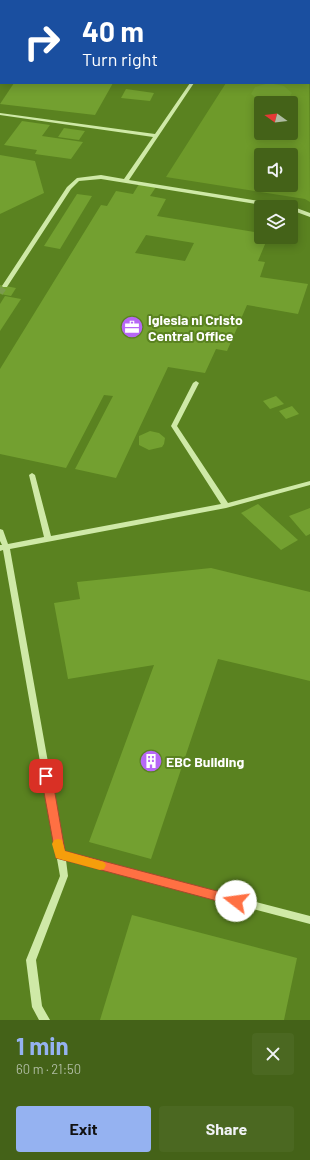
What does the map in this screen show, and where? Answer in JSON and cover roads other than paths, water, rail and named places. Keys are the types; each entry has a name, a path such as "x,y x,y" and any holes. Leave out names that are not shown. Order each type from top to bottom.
{"lane":[{"path":"126,180 191,84"},
{"path":"0,114 156,136"},
{"path":"5,286 69,188 77,180 101,177 126,180 254,202"},
{"path":"298,211 310,215"},
{"path":"196,383 174,426 226,506"},
{"path":"32,475 48,538"},
{"path":"3,548 48,538 226,506 310,482"},
{"path":"0,532 64,876 31,960 37,1007 45,1020"},
{"path":"60,855 310,920"}],"tunnel":[{"path":"0,293 5,286"}],"place":[{"name":"Iglesia ni Cristo Central Office","path":"132,327"},
{"name":"EBC Building","path":"151,761"}]}
